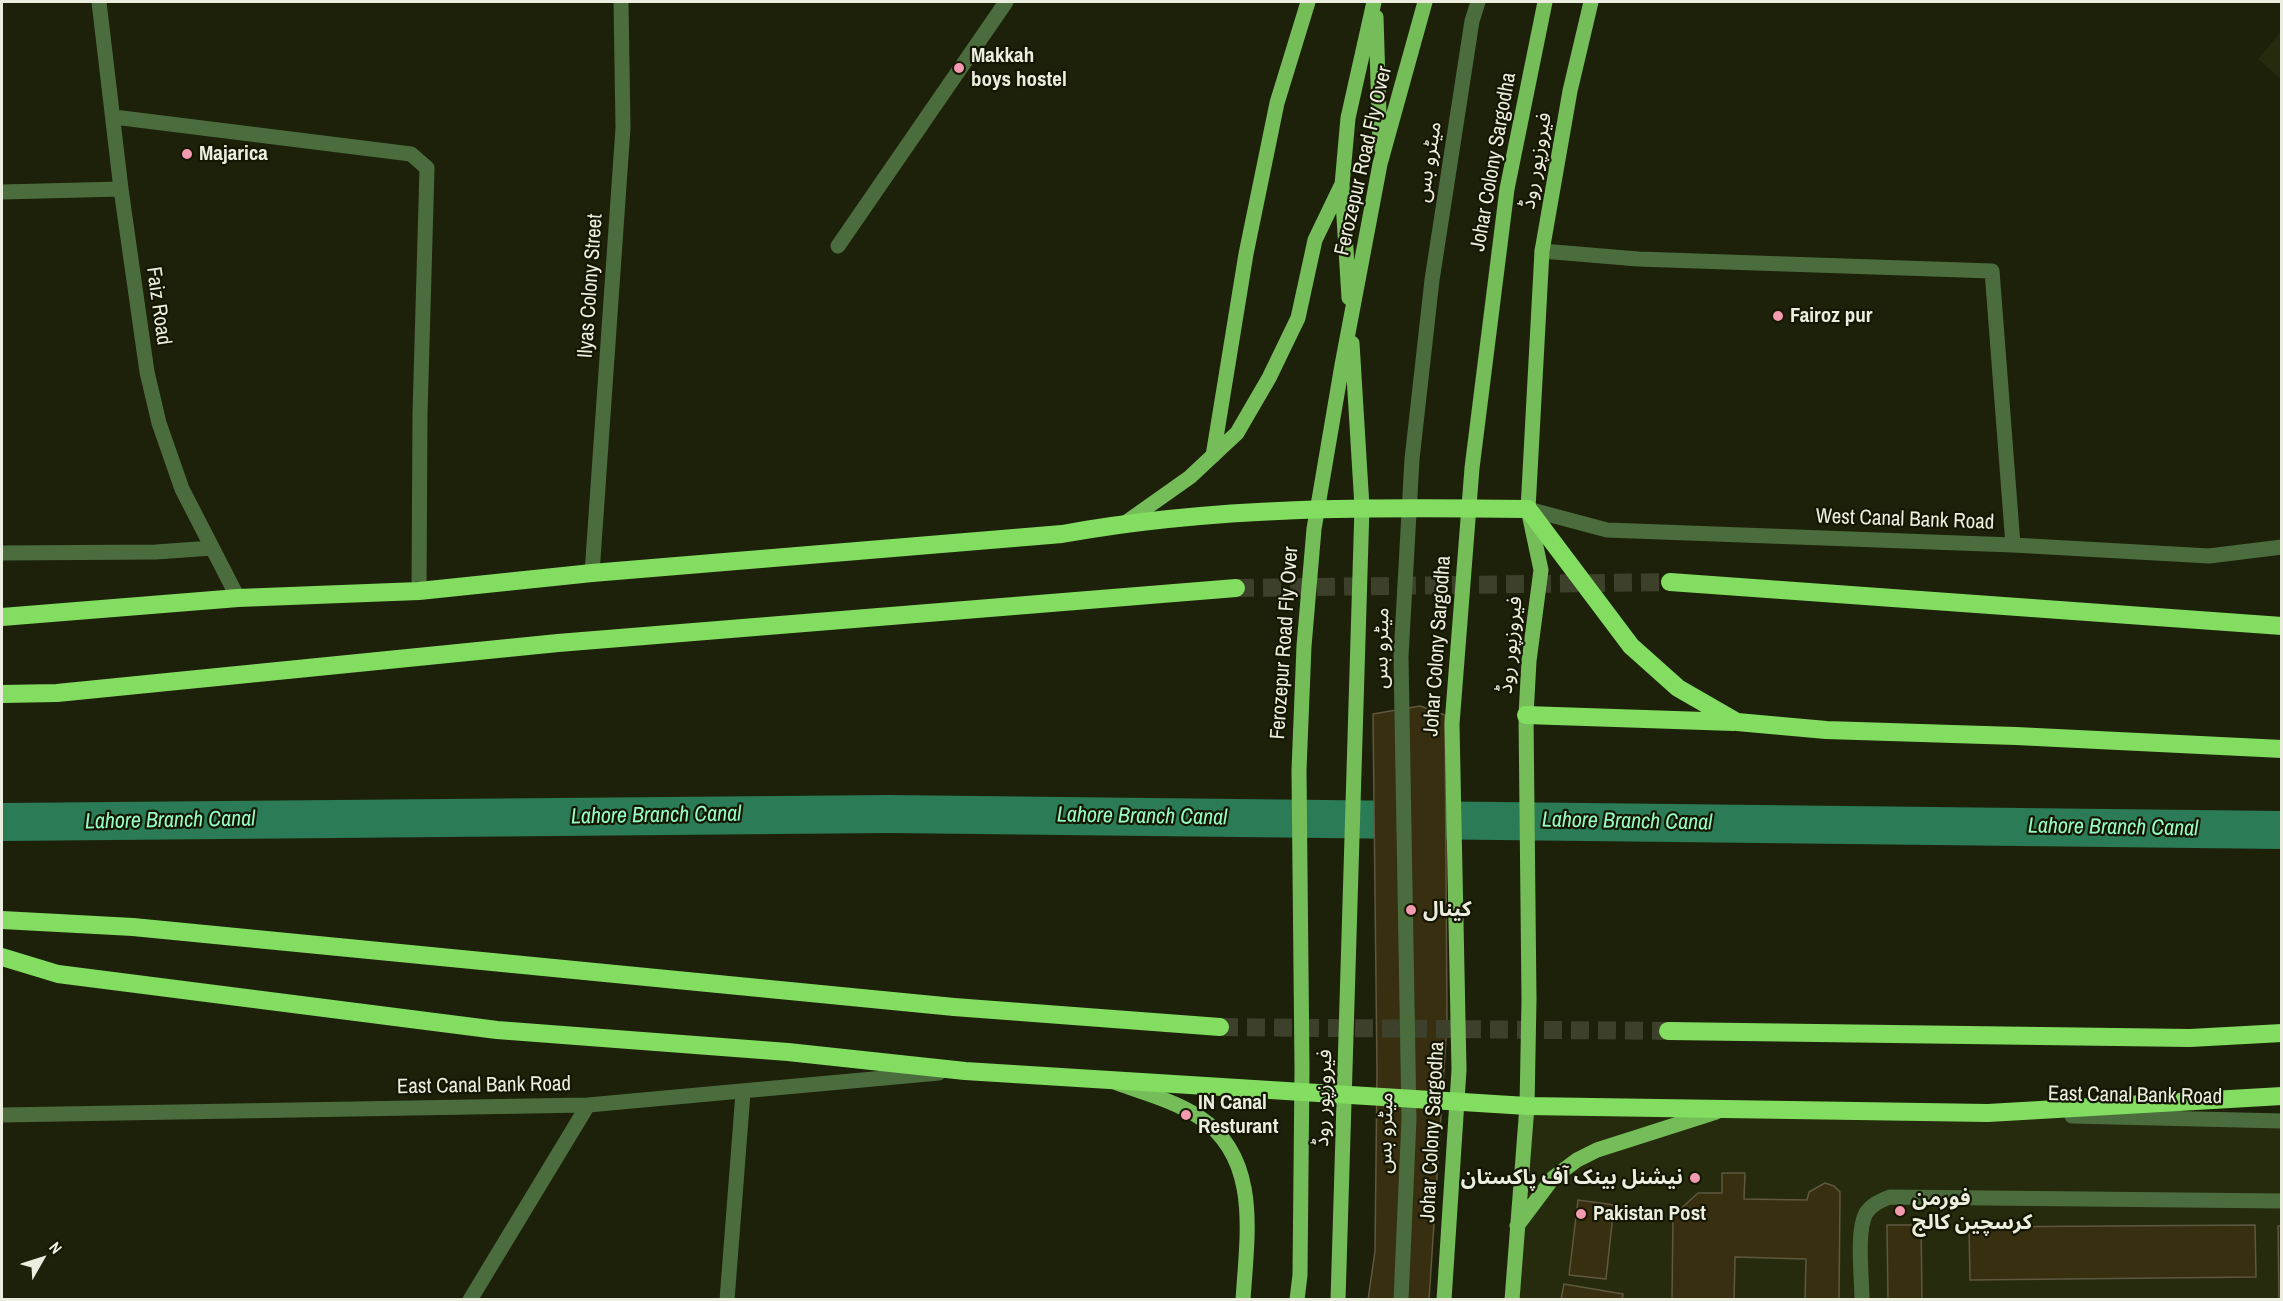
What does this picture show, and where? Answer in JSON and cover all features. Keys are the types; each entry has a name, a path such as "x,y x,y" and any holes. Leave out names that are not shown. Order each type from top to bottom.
{"highway":[{"path":"2,617 238,598 419,591 592,573 1062,534 1125,523 1238,512 1362,507 1528,509 1631,646 1678,688 1737,722"},
{"path":"1670,582 2282,626"},
{"path":"2,694 57,693 558,643 1236,588"},
{"path":"1526,715 1737,722 1826,730 2016,736 2282,750"},
{"path":"2,920 133,927 942,1006 1220,1027"},
{"path":"2,957 58,974 497,1030 788,1052 965,1071 1527,1106 1719,1111 1988,1113 2282,1096"},
{"path":"1668,1031 2190,1038 2282,1033"}],"main road":[{"path":"1213,456 1246,254 1277,103 1308,2"},
{"path":"1375,2 1380,164"},
{"name":"فیروزپور روڈ","path":"1338,1299 1362,507 1342,185 1348,118 1375,2"},
{"name":"Ferozepur Road Fly Over","path":"1297,1299 1300,1275 1302,1069 1299,770 1304,646 1314,529 1380,164 1425,2"},
{"name":"Johar Colony Sargodha","path":"1444,1299 1459,1070 1452,724 1472,468 1507,189 1545,2"},
{"name":"فیروزپور روڈ","path":"1512,1299 1527,1106 1529,988 1526,715 1529,662 1541,570 1528,509 1542,251 1570,91 1591,2"},
{"path":"1125,523 1190,477 1237,433 1269,378 1298,318 1315,240 1342,185"},
{"path":"1105,1079 1199,1117 1227,1141 1240,1164 1247,1198 1243,1299"},
{"path":"1517,1226 1553,1178 1577,1160 1597,1150 1719,1111"}],"street":[{"name":"Faiz Road","path":"99,2 121,189 147,372 159,423 182,489 238,598"},
{"name":"Ilyas Colony Street","path":"592,573 623,128 621,2"},
{"path":"838,246 1006,2"},
{"name":"میٹرو بس","path":"1401,1299 1409,1119 1401,656 1411,471 1432,280 1472,21 1478,2"},
{"path":"114,117 411,154 427,168 420,414 419,591"},
{"path":"2,192 121,189"},
{"path":"1542,251 1638,259 1992,271 2013,546"},
{"name":"West Canal Bank Road","path":"1528,509 1607,530 2210,556 2282,548"},
{"path":"2,552 156,552 212,548"},
{"name":"East Canal Bank Road","path":"2,1115 588,1106 965,1071"},
{"path":"727,1299 743,1093"},
{"path":"470,1299 588,1106"},
{"name":"East Canal Bank Road","path":"1988,1113 2282,1121"},
{"path":"1862,1299 1862,1228 1865,1216 1871,1207 1890,1197 2282,1201"}],"shaded area":[{"path":"2281,32 2281,79 2258,59"},
{"name":"فورمن کرسچین کالج","path":"1527,1106 2281,1122 2281,1299 1512,1300"}],"building":[{"name":"کینال","path":"1420,706 1445,715 1447,1023 1429,1300 1368,1300 1375,1251 1377,1072 1373,714"},
{"path":"1722,1173 1745,1173 1744,1199 1807,1200 1809,1192 1825,1183 1834,1186 1840,1192 1839,1300 1805,1300 1806,1259 1735,1257 1734,1300 1672,1300 1673,1216 1698,1193 1722,1193"},
{"path":"1578,1200 1614,1205 1606,1279 1569,1275"},
{"path":"1887,1225 1921,1225 1922,1300 1888,1300"},
{"path":"2255,1225 2256,1277 1970,1280 1969,1227"},
{"path":"2278,1226 2282,1226 2282,1300 2244,1300 2279,1299"},
{"path":"1564,1284 1623,1294 1622,1300 1561,1300"}],"waterway":[{"name":"Lahore Branch Canal","path":"2,822 889,814 2282,830"}],"tunnel":[{"path":"1236,588 1670,582"},
{"path":"1220,1027 1668,1031"}],"place":[{"name":"Makkah boys hostel","path":"959,68"},
{"name":"Majarica","path":"187,154"},
{"name":"Fairoz pur","path":"1778,316"},
{"name":"کینال","path":"1411,910"},
{"name":"IN Canal Resturant","path":"1186,1115"},
{"name":"نیشنل بینک آف پاکستان","path":"1695,1178"},
{"name":"فورمن کرسچین کالج","path":"1900,1211"},
{"name":"Pakistan Post","path":"1581,1214"}]}
